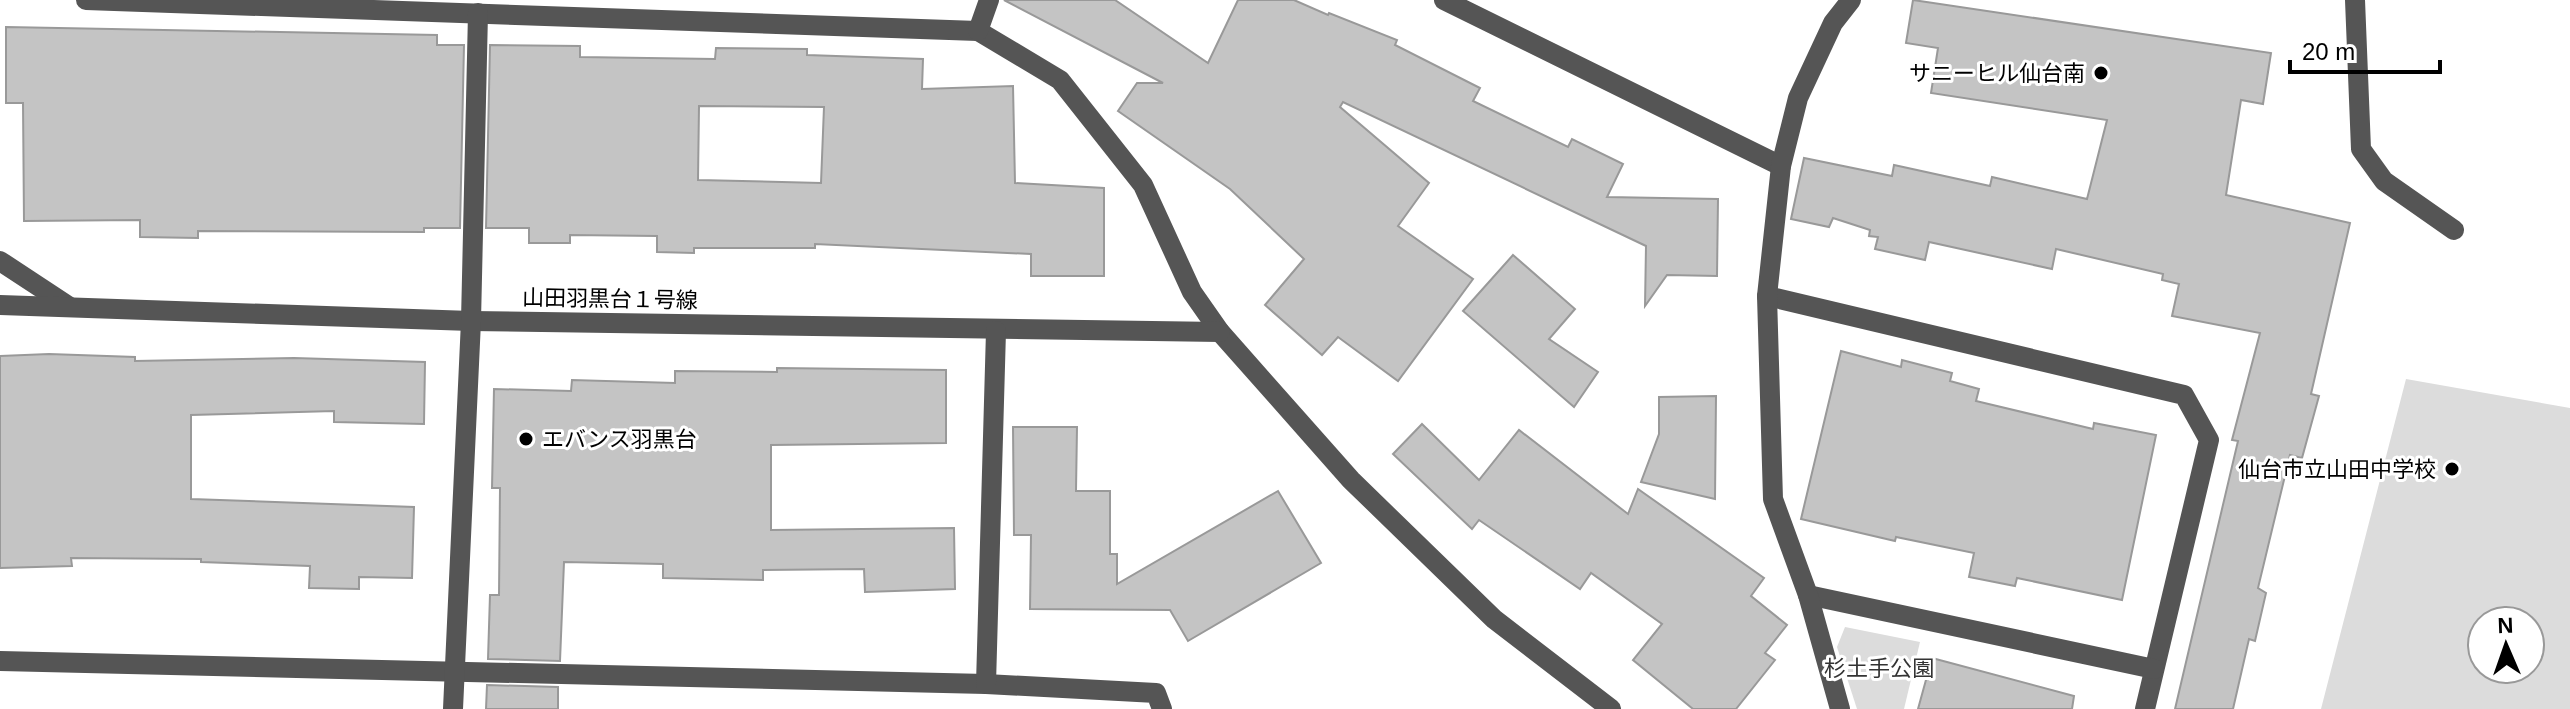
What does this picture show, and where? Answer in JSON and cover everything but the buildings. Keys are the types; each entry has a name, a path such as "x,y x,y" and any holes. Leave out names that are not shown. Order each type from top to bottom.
{"street":[{"path":"86,0 978,31 1060,80 1143,185 1192,292 1220,332 1351,480 1494,619 1611,709"},
{"path":"978,31 989,0"},
{"path":"1444,0 1781,166"},
{"path":"1840,709 1808,595 1773,499 1767,296 1781,166 1798,98 1833,23 1851,0"},
{"path":"2355,0 2361,149 2384,181 2454,230"},
{"path":"453,709 471,321 478,13"},
{"path":"0,261 70,307"},
{"path":"1767,296 2184,395 2209,440 2145,709"},
{"name":"山田羽黒台１号線","path":"0,305 471,321 1220,332"},
{"path":"986,684 996,331"},
{"path":"1808,595 2154,669"},
{"path":"0,661 986,684 1156,693 1162,709"}],"green space":[{"name":"仙台市立山田中学校","path":"2406,379 2570,408 2570,709 2321,709"},
{"name":"杉土手公園","path":"1845,627 1920,642 1904,709 1857,709 1837,647"}],"place":[{"name":"サニーヒル仙台南","path":"2101,73"},
{"name":"エバンス羽黒台","path":"526,439"},
{"name":"仙台市立山田中学校","path":"2452,469"}]}
